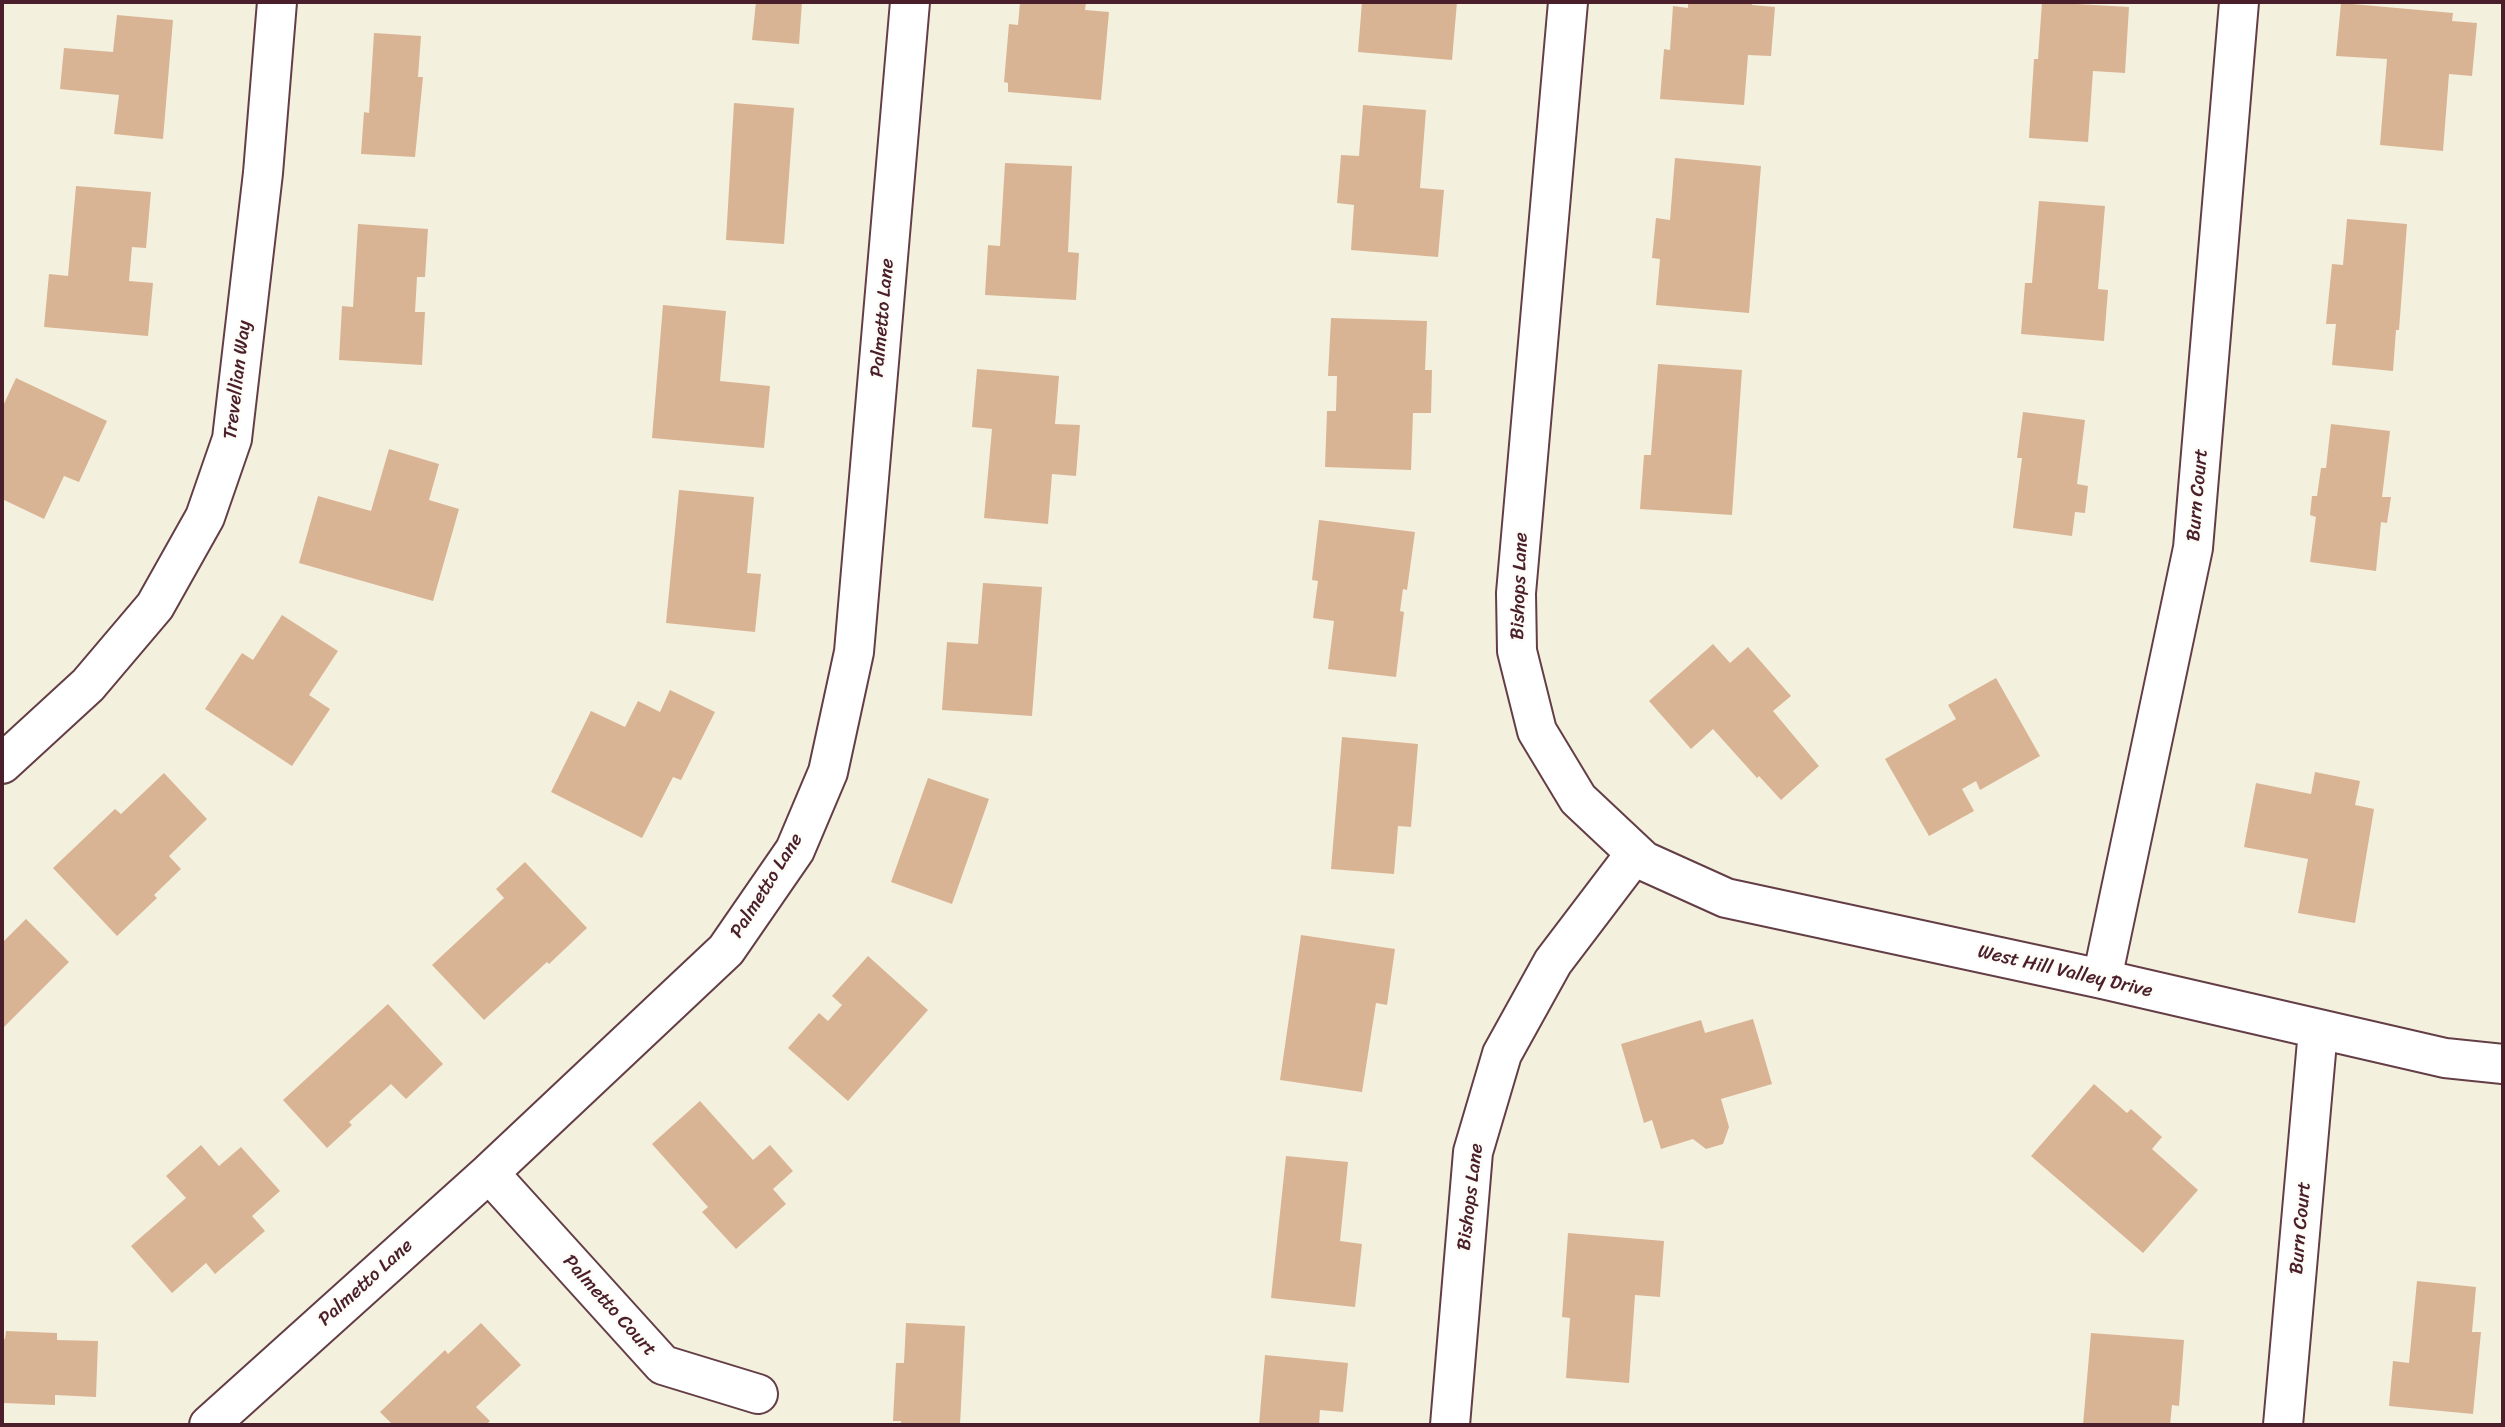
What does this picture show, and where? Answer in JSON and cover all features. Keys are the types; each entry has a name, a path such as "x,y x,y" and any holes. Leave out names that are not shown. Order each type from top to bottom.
{"street":[{"name":"Trevellian Way","path":"2,764 88,685 155,607 205,517 232,439 263,173 277,2"},
{"name":"Palmetto Lane","path":"209,1425 489,1173 726,950 795,850 828,772 854,652 910,2"},
{"name":"Bishops Lane","path":"1450,1425 1473,1152 1502,1054 1553,962 1635,854 1578,799 1537,731 1517,651 1516,593 1568,2"},
{"name":"Burn Court","path":"2102,979 2193,548 2239,2"},
{"name":"West Hill Valley Drive","path":"1635,854 1644,861 1726,898 2102,979 2445,1058 2503,1064"},
{"name":"Burn Court","path":"2283,1425 2318,1030"},
{"name":"Palmetto Court","path":"489,1173 663,1364 758,1394"}],"building":[{"path":"756,2 802,2 799,44 752,40"},
{"path":"1020,2 1086,2 1085,10 1109,12 1101,100 1008,92 1008,83 1004,82 1009,24 1018,25"},
{"path":"1362,2 1457,2 1452,60 1358,52"},
{"path":"1688,2 1753,2 1752,5 1775,7 1771,56 1748,55 1744,105 1660,99 1664,49 1670,50 1673,6 1688,8"},
{"path":"2042,2 2129,7 2125,73 2093,71 2088,142 2029,138 2034,59 2038,59"},
{"path":"2341,3 2453,13 2452,21 2477,23 2472,76 2449,74 2443,151 2380,145 2387,59 2336,56"},
{"path":"117,15 173,20 163,139 114,134 119,95 60,89 64,48 113,52"},
{"path":"374,33 421,36 418,77 423,77 415,157 361,154 364,112 369,113"},
{"path":"734,103 794,108 784,244 726,240"},
{"path":"1363,105 1426,110 1420,188 1444,190 1438,257 1351,250 1354,205 1337,203 1341,155 1359,156"},
{"path":"1675,158 1761,166 1749,313 1656,305 1660,259 1652,258 1656,218 1670,220"},
{"path":"1005,163 1072,166 1068,252 1079,253 1076,300 985,295 988,245 1000,246"},
{"path":"76,186 151,192 146,248 132,247 129,281 153,283 148,336 44,327 49,274 68,276"},
{"path":"2039,201 2105,206 2098,289 2108,290 2104,341 2021,334 2025,283 2032,283"},
{"path":"2347,219 2407,224 2393,371 2332,365 2336,324 2326,324 2332,264 2343,265"},
{"path":"358,224 428,229 425,277 417,277 415,312 425,312 422,365 339,360 342,306 353,307"},
{"path":"663,305 726,311 720,381 770,386 764,448 652,438"},
{"path":"1331,318 1427,321 1425,370 1432,370 1431,413 1413,413 1411,470 1325,467 1327,411 1336,411 1337,376 1328,376"},
{"path":"1658,364 1742,370 1732,515 1640,509 1644,455 1651,455"},
{"path":"977,369 1059,376 1055,424 1080,425 1076,476 1052,474 1048,524 984,518 992,429 972,427"},
{"path":"16,378 107,421 79,482 64,476 44,519 2,499 2,408"},
{"path":"2023,412 2085,420 2077,484 2088,486 2085,513 2075,512 2072,536 2013,528 2022,458 2017,458"},
{"path":"2331,424 2390,431 2382,497 2391,497 2387,523 2381,522 2376,571 2310,562 2316,517 2310,515 2312,496 2317,496 2321,468 2326,468"},
{"path":"389,449 439,464 429,500 459,509 433,601 299,563 318,496 371,511"},
{"path":"679,490 754,497 747,573 761,574 755,632 666,623"},
{"path":"1319,520 1415,532 1407,590 1403,589 1400,611 1404,612 1396,677 1328,669 1334,621 1313,618 1318,581 1312,580"},
{"path":"983,583 1042,587 1032,716 942,710 947,642 978,644"},
{"path":"282,615 338,651 309,695 330,709 292,766 205,709 242,653 253,660"},
{"path":"1713,644 1730,663 1748,647 1791,696 1773,711 1819,766 1781,800 1759,776 1757,778 1713,729 1691,749 1649,701"},
{"path":"1996,678 2040,756 1980,790 1976,781 1962,789 1974,811 1929,836 1885,759 1956,719 1948,705"},
{"path":"670,690 715,712 681,780 673,777 642,838 551,792 591,711 625,727 638,701 660,712"},
{"path":"1342,737 1418,744 1411,827 1398,826 1394,874 1331,869"},
{"path":"2315,772 2360,781 2355,805 2374,809 2355,923 2298,913 2308,859 2244,847 2256,783 2311,794"},
{"path":"164,773 207,819 169,856 181,869 154,895 157,898 117,936 53,868 115,809 121,814"},
{"path":"928,778 989,799 952,904 891,882"},
{"path":"525,862 587,928 484,1020 432,965 504,898 496,889"},
{"path":"26,919 69,962 2,1029 2,943"},
{"path":"1301,935 1395,949 1387,1005 1376,1003 1362,1092 1280,1080"},
{"path":"868,956 928,1010 848,1101 788,1048 819,1013 828,1021 842,1005 832,996"},
{"path":"388,1004 443,1064 406,1099 391,1084 349,1122 352,1125 327,1148 283,1100"},
{"path":"1753,1019 1772,1084 1721,1099 1729,1127 1723,1144 1706,1149 1693,1139 1661,1149 1652,1120 1644,1123 1621,1044 1701,1020 1705,1033"},
{"path":"2094,1084 2127,1113 2131,1109 2162,1137 2152,1149 2198,1190 2143,1253 2031,1156"},
{"path":"700,1101 753,1160 770,1145 793,1171 773,1189 786,1204 736,1249 702,1212 708,1207 652,1144"},
{"path":"201,1145 219,1166 241,1147 280,1191 252,1216 265,1231 215,1274 206,1263 172,1293 131,1246 186,1198 166,1176"},
{"path":"1286,1156 1348,1162 1340,1241 1362,1244 1355,1307 1271,1298"},
{"path":"1568,1233 1664,1241 1660,1297 1635,1295 1629,1383 1566,1378 1570,1318 1562,1317"},
{"path":"2417,1281 2476,1287 2472,1332 2481,1332 2473,1414 2389,1406 2393,1361 2409,1363"},
{"path":"481,1323 521,1365 476,1407 490,1421 486,1425 393,1425 380,1412 445,1350 448,1354"},
{"path":"906,1323 965,1326 960,1425 901,1425 901,1421 893,1421 896,1363 904,1363"},
{"path":"6,1331 57,1333 57,1340 98,1341 96,1397 55,1395 55,1405 3,1403 2,1338 5,1339"},
{"path":"2091,1333 2184,1340 2179,1406 2172,1405 2170,1425 2083,1425"},
{"path":"1265,1355 1348,1363 1343,1412 1320,1410 1319,1425 1259,1425"}]}
